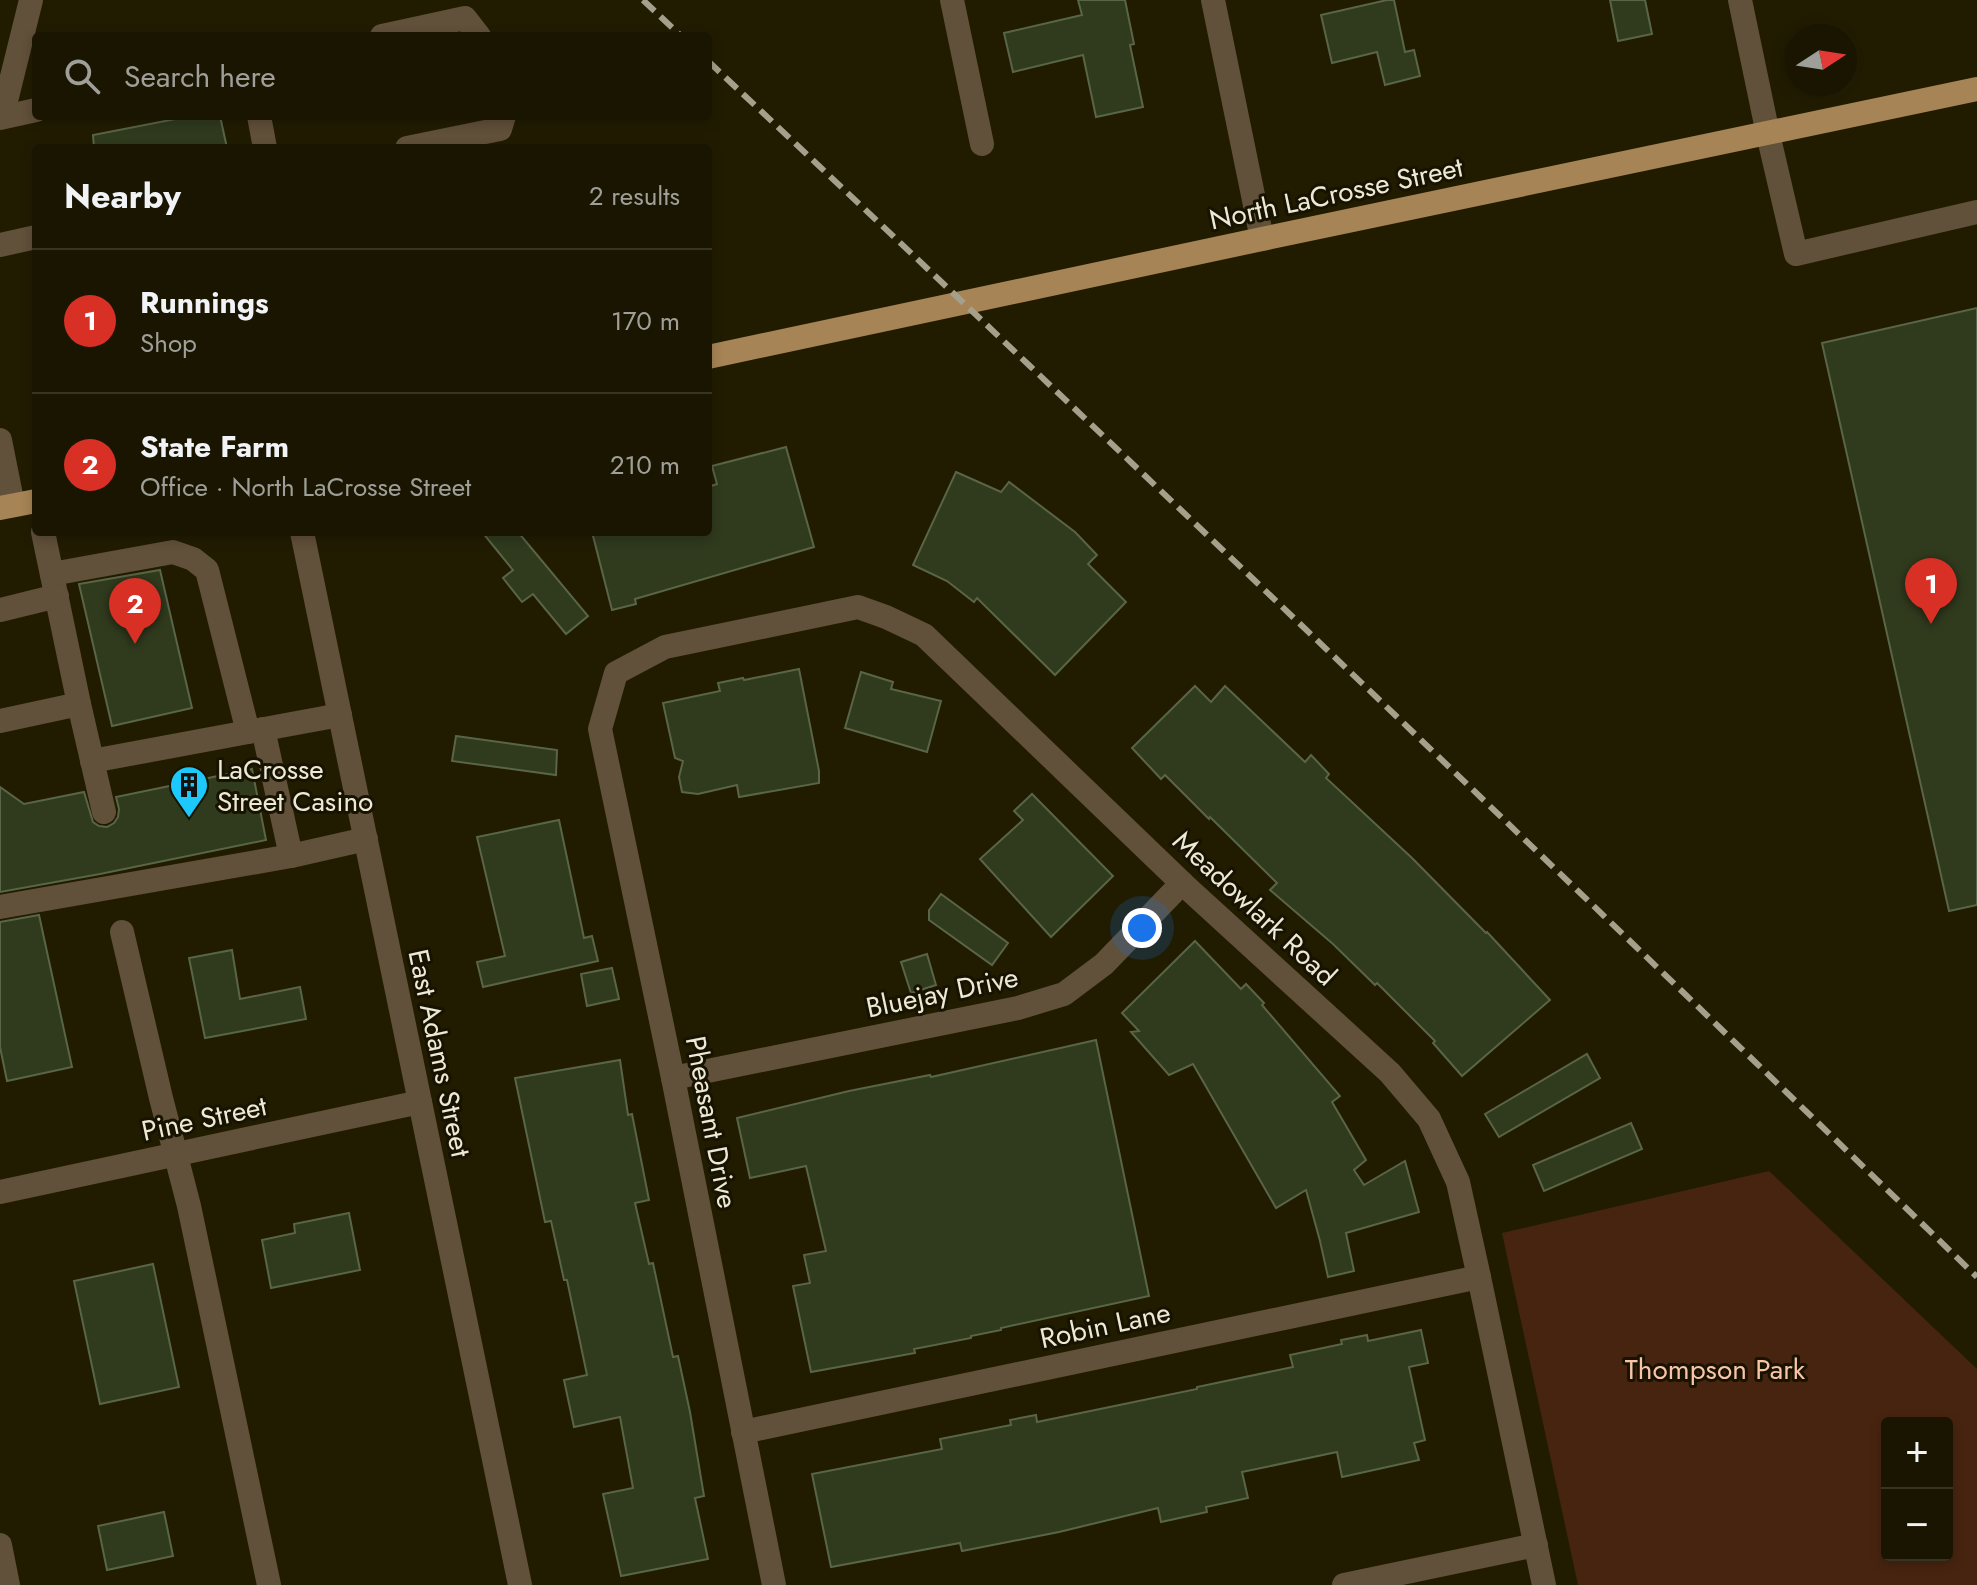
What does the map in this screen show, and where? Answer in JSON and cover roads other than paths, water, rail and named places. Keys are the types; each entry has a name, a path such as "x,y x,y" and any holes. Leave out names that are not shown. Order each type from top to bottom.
{"main road":[{"name":"North LaCrosse Street","path":"712,356 1977,89"}],"street":[{"path":"31,0 1,118 32,111"},
{"path":"446,0 472,27"},
{"path":"952,0 982,144"},
{"path":"1213,0 1262,239"},
{"path":"1740,0 1796,254 1977,212"},
{"path":"422,32 472,27"},
{"path":"260,120 264,144"},
{"path":"427,144 500,129 503,120"},
{"path":"0,245 32,238"},
{"path":"0,440 16,505"},
{"path":"44,536 104,812"},
{"name":"East Adams Street","path":"303,536 520,1585"},
{"path":"0,610 54,585 173,552 193,559 207,570 291,856"},
{"name":"Meadowlark Road","path":"616,673 665,647 858,607 924,635 1182,883 1390,1073 1429,1119 1458,1182 1544,1585"},
{"name":"Pheasant Drive","path":"616,673 600,729 774,1585"},
{"path":"0,721 79,704"},
{"path":"92,761 340,715"},
{"path":"0,907 291,856 366,839"},
{"name":"Bluejay Drive","path":"673,1078 1018,1008 1064,994 1104,964 1182,883"},
{"path":"122,932 189,1206 269,1585"},
{"name":"Pine Street","path":"0,1192 420,1102"},
{"name":"Robin Lane","path":"743,1432 1479,1277"},
{"path":"0,1545 8,1585"},
{"path":"1344,1585 1536,1545"}],"railway":[{"path":"643,0 677,32"},
{"path":"712,65 1345,667 1977,1277"}],"place":[{"name":"Runnings","path":"1931,624"},
{"name":"State Farm","path":"135,644"},
{"name":"LaCrosse Street Casino","path":"189,819"}],"park label":[{"name":"Thompson Park","path":"1715,1369"}]}
